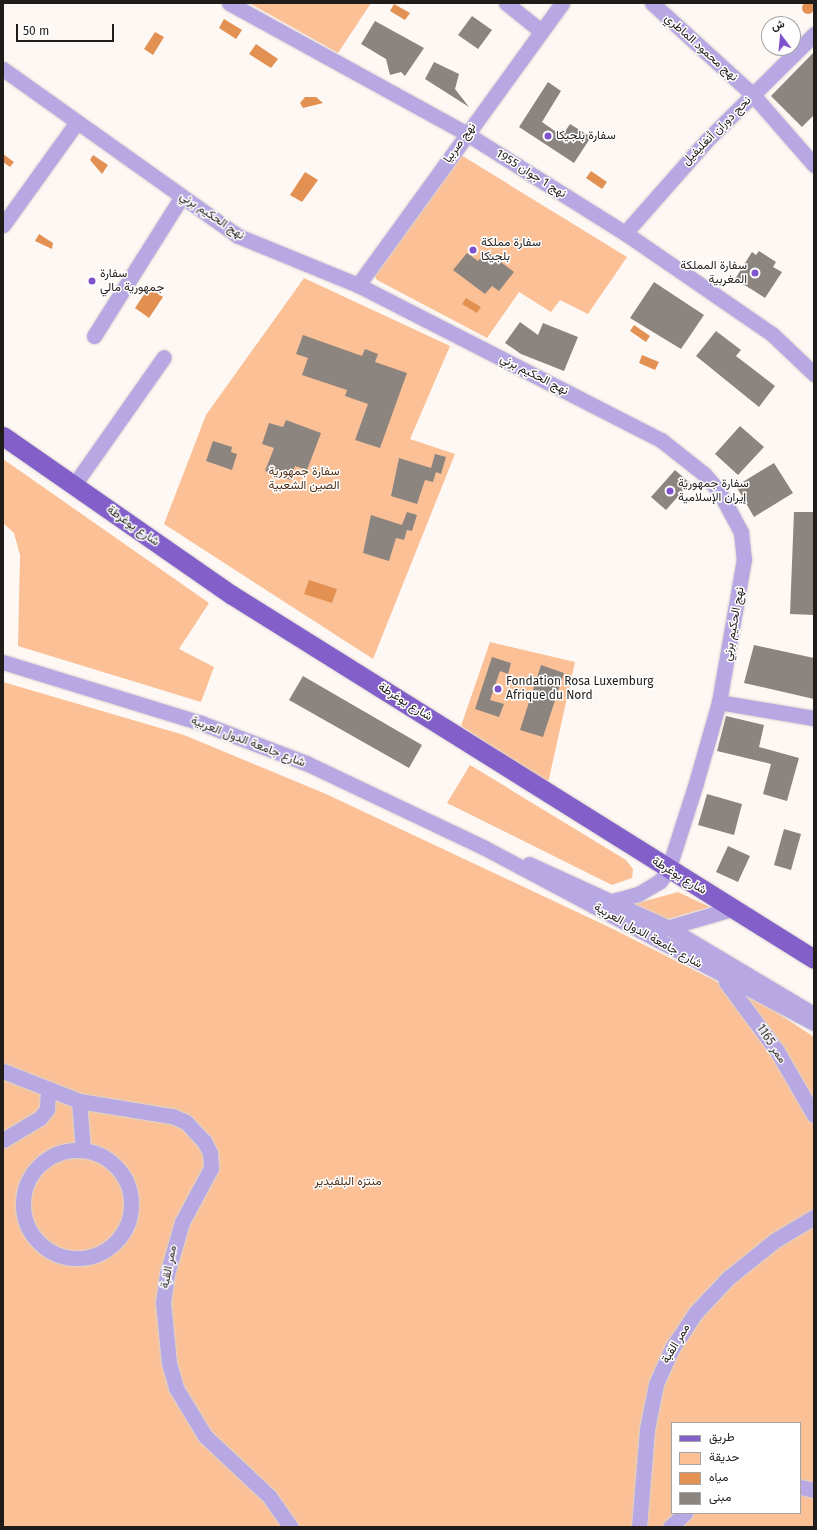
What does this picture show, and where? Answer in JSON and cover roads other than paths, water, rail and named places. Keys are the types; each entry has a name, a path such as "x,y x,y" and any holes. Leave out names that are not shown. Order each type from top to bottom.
{"main road":[{"name":"شارع يوغرطة","path":"3,436 232,595 668,870 735,908 814,959"}],"street":[{"name":"نهج 1 جوان 1955","path":"229,3 467,134 625,233 772,334 814,374"},
{"path":"506,3 541,31"},
{"name":"نهج صربيا","path":"358,285 562,3"},
{"name":"نهج محمود الماطري","path":"652,3 753,95 814,165"},
{"name":"نحج دوران أنغليفيل","path":"625,233 675,174 814,34"},
{"name":"نهج الحكيم برني","path":"3,70 238,236 358,285 662,440 704,474 731,509 741,532 744,559 719,702 668,870"},
{"path":"3,224 77,122"},
{"path":"94,336 182,196"},
{"path":"74,485 164,357"},
{"name":"شارع جامعة الدول العربية","path":"3,662 243,739 306,763 483,847 722,976 814,1022"},
{"path":"719,702 814,718"},
{"name":"شارع جامعة الدول العربية","path":"483,847 613,901 669,928 814,1015"},
{"path":"594,906 649,889 668,870"},
{"path":"642,932 669,928 735,908"},
{"name":"ممر 1165","path":"722,976 777,1051 814,1115"},
{"name":"ممر القبة","path":"3,1071 79,1101 172,1116 198,1132 210,1153 205,1183 182,1222 166,1274 163,1302 169,1363 176,1388 205,1436 269,1496 291,1527"},
{"path":"3,1140 40,1118 50,1100 48,1090"},
{"path":"79,1101 83,1150"},
{"path":"83,1150 101,1155 116,1166 127,1181 131,1199 130,1218 122,1234 109,1248 93,1256 74,1258 45,1247 26,1223 23,1207 30,1177 40,1165 68,1151 83,1150"},
{"name":"ممر القبة","path":"639,1527 647,1429 656,1384 672,1348 696,1312 728,1278 774,1241 814,1217"},
{"path":"801,1487 814,1490"},
{"path":"670,1527 684,1514"}],"water":[{"path":"808,2 812,4 814,8 812,12 808,14 804,12 802,8 804,4"},
{"path":"394,4 410,13 405,20 390,11"},
{"path":"224,19 242,30 236,39 219,28"},
{"path":"155,32 164,37 153,55 144,49"},
{"path":"256,44 278,59 271,68 249,54"},
{"path":"305,97 316,97 323,103 303,108 300,103"},
{"path":"3,154 14,162 10,167 3,162"},
{"path":"93,155 108,165 102,174 90,160"},
{"path":"591,171 607,182 602,189 586,178"},
{"path":"305,172 318,180 302,202 290,195"},
{"path":"39,234 53,243 52,249 35,241"},
{"path":"149,287 163,297 149,318 135,308"},
{"path":"466,298 481,307 477,313 462,304"},
{"path":"634,325 650,336 646,342 630,331"},
{"path":"642,355 659,362 655,370 639,363"},
{"path":"309,580 337,589 332,603 304,594"}],"place":[{"name":"سفارة بلجيكا","path":"548,136"},
{"name":"سفارة مملكة بلجيكا","path":"473,250"},
{"name":"سفارة المملكة المغربية","path":"755,273"},
{"name":"سفارة جمهورية مالي","path":"92,281"},
{"name":"سفارة جمهورية إيران الإسلامية","path":"670,491"},
{"name":"Fondation Rosa Luxemburg Afrique du Nord","path":"498,689"}],"park label":[{"name":"سفارة جمهورية الصين الشعبية","path":"304,479"},
{"name":"منتزه البلفيدير","path":"348,1182"}]}
